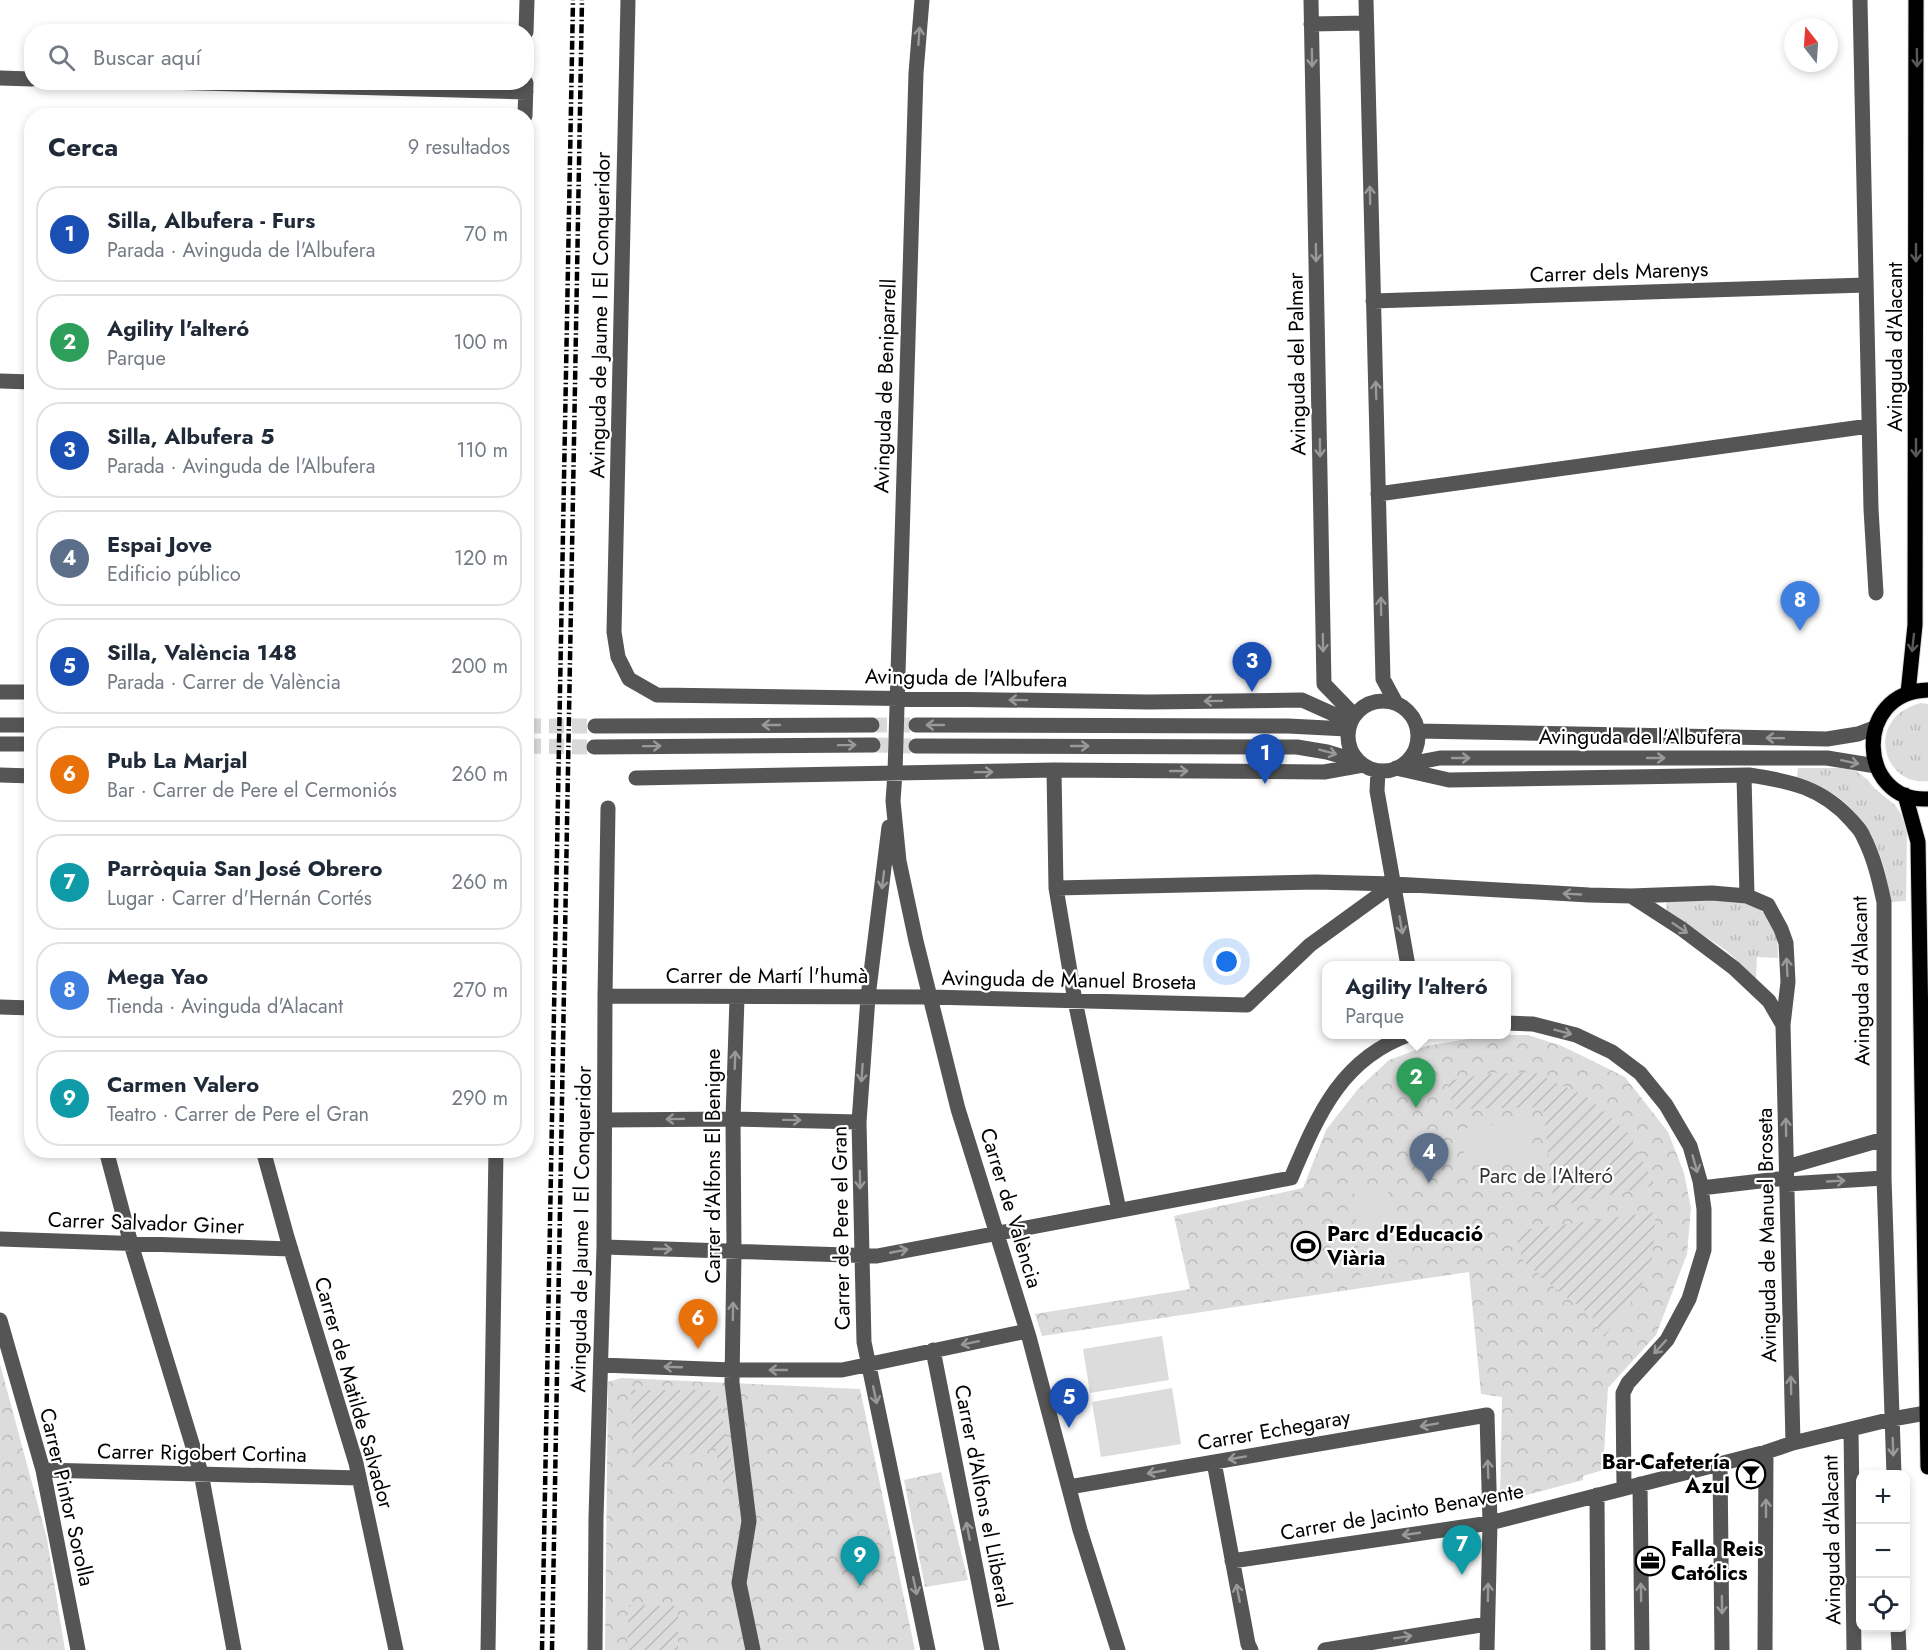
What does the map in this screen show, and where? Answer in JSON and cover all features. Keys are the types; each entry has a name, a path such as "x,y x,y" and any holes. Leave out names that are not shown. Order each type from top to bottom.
{"main road":[{"name":"Avinguda d'Alacant","path":"1908,693 1915,614 1916,0"},
{"path":"1928,690 1908,693 1887,707 1874,728 1872,747 1876,766 1893,788 1905,795 1928,799"},
{"path":"1905,795 1918,842 1928,1467"}],"street":[{"path":"526,0 526,24"},
{"name":"Avinguda de Jaume I El Conqueridor","path":"614,632 628,0"},
{"name":"Avinguda de Beniparrell","path":"895,773 916,73 922,0"},
{"name":"Avinguda del Palmar","path":"1311,0 1324,684 1351,722"},
{"path":"1365,0 1383,679 1396,703"},
{"name":"Avinguda d'Alacant","path":"1860,0 1871,509 1876,593"},
{"path":"1311,24 1366,22"},
{"path":"0,78 24,79"},
{"path":"525,108 526,90"},
{"name":"Carrer dels Marenys","path":"1373,301 1866,285"},
{"path":"0,381 24,382"},
{"path":"1378,494 1869,426"},
{"name":"Avinguda de l'Albufera","path":"614,632 618,657 629,679 657,695 1141,702 1302,700 1351,722"},
{"path":"2,691 24,692"},
{"path":"916,746 1297,747 1318,750 1378,771 1399,766 1415,751 1418,731 1410,713 1396,703 1384,700 1362,706 1351,722 1351,751 1360,763"},
{"path":"916,725 1288,726 1351,722"},
{"path":"595,726 872,724"},
{"path":"0,725 24,725"},
{"name":"Avinguda de l'Albufera","path":"1418,731 1827,739 1858,734 1874,728"},
{"path":"0,744 24,744"},
{"path":"594,747 873,745"},
{"name":"Avinguda de l'Albufera","path":"1399,766 1440,758 1827,758 1876,766"},
{"path":"636,778 1054,770 1324,772 1360,763"},
{"name":"Avinguda d'Alacant","path":"1399,766 1449,780 1744,776 1778,779 1816,792 1841,809 1862,833 1876,866 1884,902 1884,1178 1894,1470"},
{"path":"1054,770 1056,888 1075,1001 1119,1210"},
{"path":"1378,771 1377,791 1407,961"},
{"name":"Carrer de València","path":"895,773 893,801 899,861 916,941 958,1109 1027,1331 1083,1538 1118,1650"},
{"path":"0,775 24,776"},
{"path":"1744,776 1746,896"},
{"name":"Carrer de Pere el Gran","path":"893,801 868,998 859,1122 864,1342 928,1650"},
{"name":"Avinguda de Jaume I El Conqueridor","path":"595,1650 606,1120 608,808"},
{"path":"1056,888 1316,882 1394,884"},
{"name":"Avinguda de Manuel Broseta","path":"930,997 1247,1005 1310,945 1394,884 1631,896 1712,893 1746,896 1768,905 1786,943 1788,982 1783,1025 1793,1443"},
{"path":"1631,896 1682,929 1734,968 1769,1001 1783,1025"},
{"name":"Carrer de Martí l'humà","path":"605,996 930,997"},
{"name":"Carrer d'Alfons El Benigne","path":"736,998 732,1377 749,1521 739,1583 753,1650"},
{"path":"0,1007 24,1008"},
{"path":"1511,1023 1533,1024 1576,1035 1612,1052 1640,1073 1666,1105 1689,1146 1701,1188 1704,1209 1704,1250 1689,1299 1666,1340 1628,1383 1623,1393 1624,1488"},
{"path":"604,1247 877,1256 1291,1178 1316,1122 1340,1083 1369,1055 1399,1039"},
{"path":"606,1120 733,1119 859,1122"},
{"path":"1787,1176 1884,1139"},
{"path":"108,1158 131,1244 201,1473 234,1650"},
{"name":"Carrer de Matilde Salvador","path":"265,1158 359,1478 396,1650"},
{"path":"488,1650 496,1158"},
{"path":"1701,1188 1787,1176 1884,1178"},
{"name":"Carrer Salvador Giner","path":"0,1239 291,1249"},
{"name":"Carrer Pintor Sorolla","path":"0,1320 43,1470 78,1650"},
{"path":"601,1365 732,1377 842,1370 1027,1331"},
{"name":"Carrer d'Alfons el Lliberal","path":"933,1350 992,1650"},
{"name":"Carrer de Jacinto Benavente","path":"1232,1561 1490,1523 1766,1452 1793,1443 1926,1413"},
{"name":"Carrer Echegaray","path":"1069,1487 1487,1415 1490,1523"},
{"name":"Avinguda d'Alacant","path":"1851,1430 1854,1650"},
{"path":"1765,1650 1766,1452"},
{"path":"1214,1462 1251,1650"},
{"path":"1720,1462 1722,1650"},
{"name":"Carrer Rigobert Cortina","path":"43,1470 359,1478"},
{"path":"1640,1484 1642,1650"},
{"path":"1597,1495 1598,1650"},
{"path":"1487,1650 1490,1523"},
{"path":"1325,1650 1487,1624"},
{"path":"1898,1632 1899,1650"}],"green space":[{"path":"1921,703 1928,704 1928,781 1912,780 1900,773 1891,763 1886,750 1886,736 1891,722 1903,711"},
{"path":"1798,768 1841,768 1856,771 1895,805 1907,831 1906,901 1890,902 1881,857 1858,816 1835,795 1797,777"},
{"path":"1669,899 1743,899 1766,914 1777,933 1778,958 1757,957 1756,979 1727,951 1667,911 1666,904"},
{"name":"Parc de l'Alteró","path":"1511,1035 1528,1035 1562,1046 1625,1077 1668,1132 1684,1173 1691,1208 1687,1254 1656,1335 1608,1388 1603,1470 1583,1476 1583,1480 1500,1502 1502,1397 1481,1394 1469,1272 1042,1336 1035,1314 1190,1289 1174,1216 1303,1188 1326,1130 1358,1089 1389,1060 1427,1046 1467,1039 1511,1039"},
{"path":"1534,1072 1587,1097 1628,1133 1655,1185 1554,1207 1543,1107 1453,1109 1447,1081 1487,1074"},
{"path":"1527,1120 1533,1157 1466,1167 1460,1129"},
{"path":"1387,1184 1400,1272 1361,1278 1354,1190"},
{"path":"1656,1212 1652,1258 1639,1291 1604,1337 1592,1316 1558,1291 1523,1260 1514,1231"},
{"path":"1162,1336 1169,1380 1090,1393 1083,1349"},
{"path":"0,1364 47,1539 65,1650 0,1650"},
{"path":"621,1378 860,1389 915,1650 605,1650 608,1382"},
{"path":"1172,1388 1181,1444 1101,1457 1092,1402"},
{"path":"631,1390 717,1390 736,1484 724,1486 715,1447 633,1471"},
{"path":"941,1472 968,1580 925,1587 904,1480"},
{"path":"629,1605 678,1606 678,1650 627,1650"}],"tunnel":[{"path":"872,725 916,725"},
{"path":"534,726 595,726"},
{"path":"873,745 916,746"},
{"path":"534,746 594,747"}],"railway":[{"path":"542,1650 573,0"},
{"path":"552,1650 582,0"}],"place":[{"name":"Mega Yao","path":"1800,631"},
{"name":"Silla, Albufera 5","path":"1252,692"},
{"name":"Silla, Albufera - Furs","path":"1265,784"},
{"name":"Agility l'alteró","path":"1416,1108"},
{"name":"Espai Jove","path":"1429,1183"},
{"name":"Parc d'Educació Viària","path":"1306,1246"},
{"name":"Pub La Marjal","path":"698,1349"},
{"name":"Silla, València 148","path":"1069,1428"},
{"name":"Bar-Cafetería Azul","path":"1751,1474"},
{"name":"Falla Reis Católics","path":"1650,1561"},
{"name":"Parròquia San José Obrero","path":"1462,1575"},
{"name":"Carmen Valero","path":"860,1586"}]}
